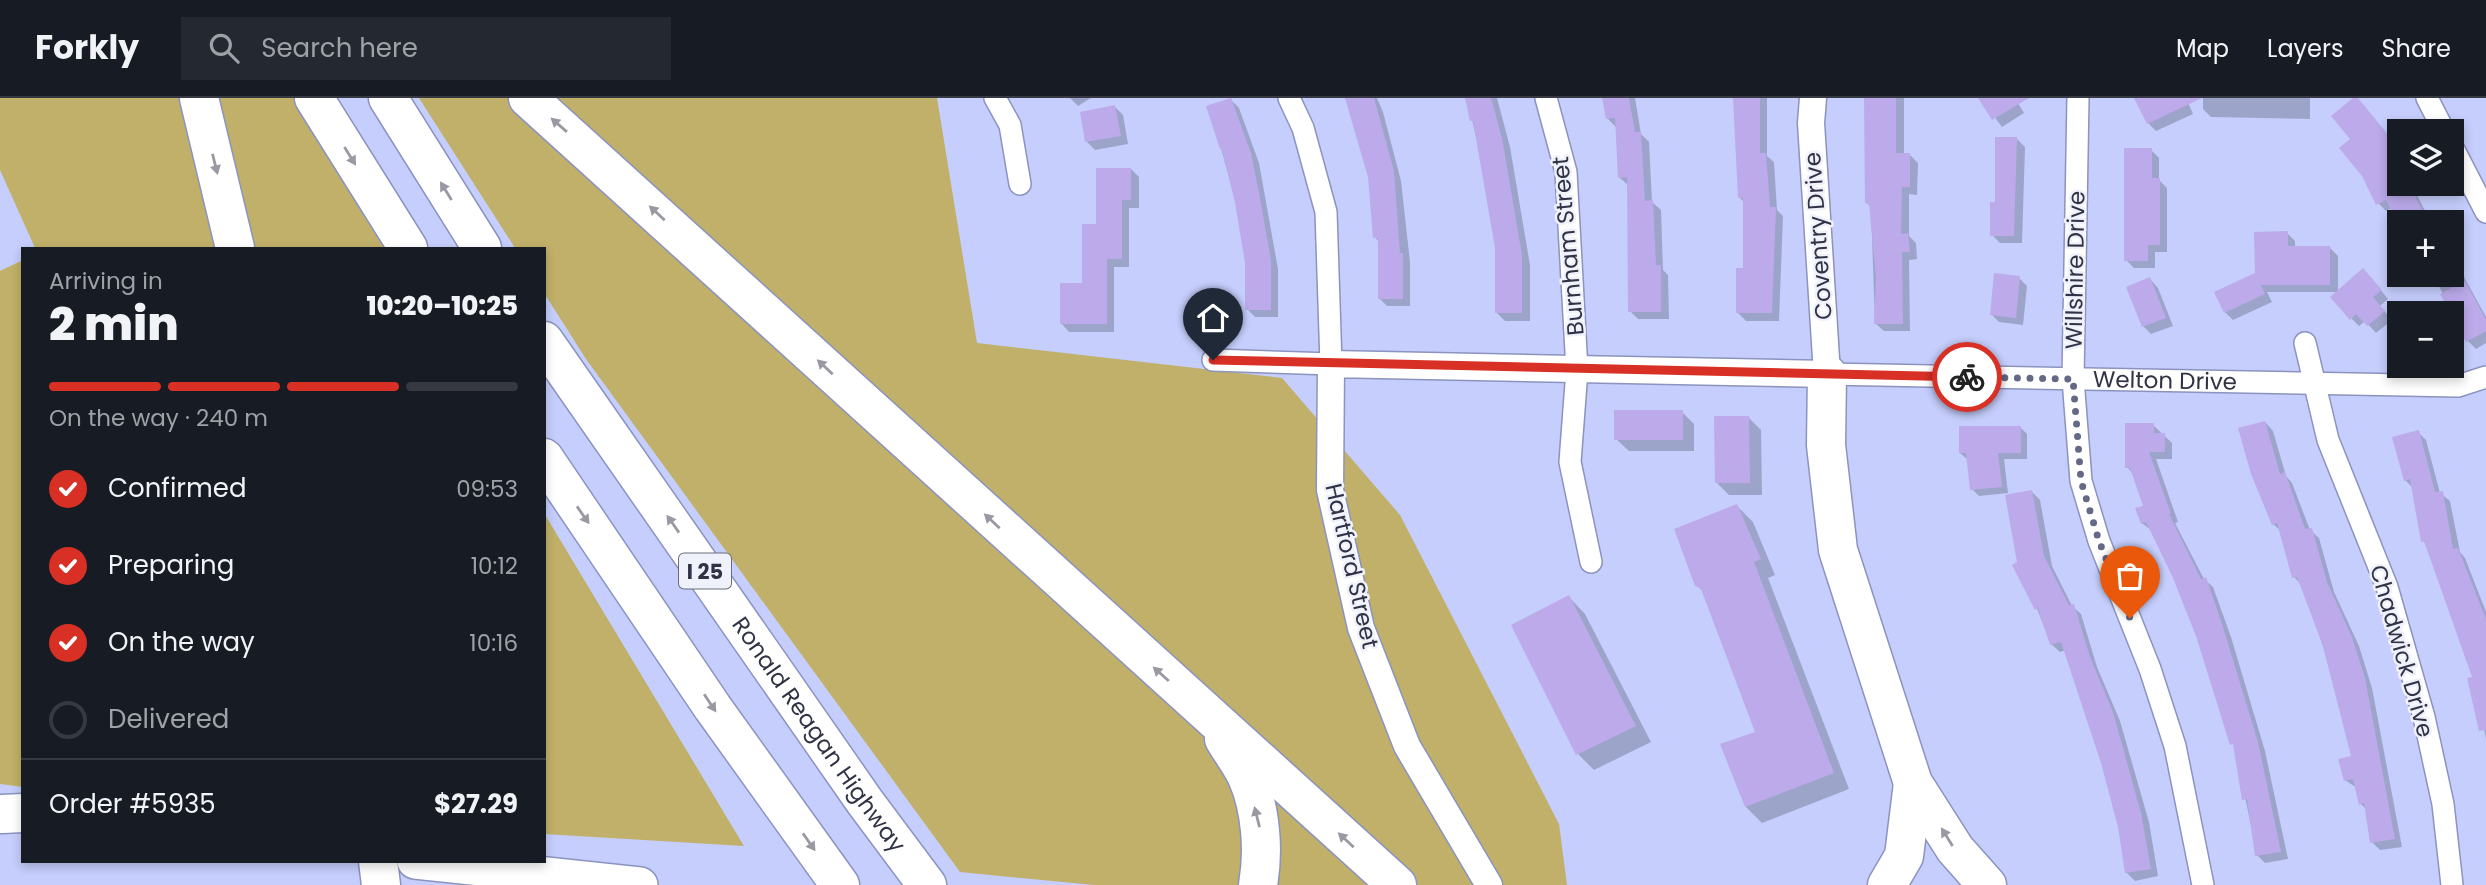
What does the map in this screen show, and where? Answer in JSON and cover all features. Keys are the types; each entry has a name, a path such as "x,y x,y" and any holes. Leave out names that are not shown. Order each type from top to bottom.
{"highway":[{"path":"199,98 235,247"},
{"path":"314,98 407,247"},
{"path":"388,98 481,247"},
{"path":"527,98 1397,885"},
{"name":"Ronald Reagan Highway","path":"546,344 865,802 927,885"},
{"path":"1827,374 1826,445 1838,550 1913,783 1955,849 1987,885"},
{"path":"546,461 840,885"},
{"path":"1212,720 1247,778 1260,829 1261,866 1258,885"},
{"path":"1887,885 1904,856 1913,783"},
{"path":"378,863 381,885"},
{"path":"434,863 640,885"}],"street":[{"path":"995,98 1010,125 1020,184"},
{"name":"Hartford Street","path":"1289,98 1303,128 1326,212 1331,364 1330,490 1361,628 1407,746 1489,885"},
{"name":"Burnham Street","path":"1546,98 1566,172 1577,370 1570,462 1591,562"},
{"name":"Coventry Drive","path":"1813,98 1811,123 1827,374"},
{"name":"Willshire Drive","path":"2078,98 2073,379 2081,481 2099,541 2150,669 2175,746 2203,885"},
{"path":"2427,98 2438,119"},
{"path":"2464,169 2486,212"},
{"name":"Chadwick Drive","path":"2305,343 2328,440 2387,587 2424,718 2443,804 2452,885"},
{"name":"Welton Drive","path":"1213,360 1577,370 2458,386 2486,377"}],"shaded area":[{"path":"0,98 296,98 385,247 35,247 0,170"},
{"path":"419,98 937,98 977,343 1282,378 1400,515 1559,824 1567,885 1094,885 960,872 586,359 546,296 546,247 514,247"},
{"path":"21,261 21,787 0,784 0,271"},
{"path":"546,516 744,846 546,834"}],"building":[{"path":"1231,98 1251,153 1260,198 1271,260 1271,310 1245,310 1245,263 1235,203 1222,149 1206,106"},
{"path":"1345,98 1374,98 1394,171 1400,253 1403,253 1403,299 1378,299 1378,238 1373,238 1368,177"},
{"path":"1465,98 1491,98 1502,138 1522,255 1522,313 1495,313 1495,248 1473,121 1470,121"},
{"path":"1602,98 1629,98 1635,132 1641,132 1645,201 1653,200 1656,265 1661,265 1661,312 1628,312 1627,177 1618,178 1615,118 1606,119"},
{"path":"1733,98 1760,98 1760,153 1766,153 1770,207 1776,207 1772,313 1736,313 1736,268 1743,268 1743,198 1738,198"},
{"path":"1864,98 1896,98 1896,153 1910,153 1910,187 1902,187 1901,234 1908,233 1910,252 1902,252 1903,324 1874,324 1876,277 1869,204 1865,203"},
{"path":"1978,98 2029,98 1992,120"},
{"path":"2134,98 2202,98 2147,124"},
{"path":"2353,98 2358,98 2387,133 2387,196 2415,196 2422,210 2391,210 2386,200 2376,205 2362,176 2339,148 2350,139 2331,116"},
{"path":"1115,105 1121,136 1085,142 1080,112"},
{"path":"1995,137 2017,137 2014,236 1990,236 1990,202 1995,202"},
{"path":"2124,148 2152,148 2152,178 2160,178 2160,245 2148,245 2148,261 2124,261"},
{"path":"1096,168 1131,168 1131,200 1122,200 1122,259 1107,259 1107,324 1060,324 1060,283 1082,283 1082,224 1096,224"},
{"path":"2288,231 2288,246 2330,246 2330,285 2261,285 2265,294 2224,313 2214,292 2255,273 2254,232"},
{"path":"2363,268 2382,290 2373,297 2385,311 2367,326 2356,314 2350,320 2330,297"},
{"path":"1994,273 2020,276 2016,318 1990,315"},
{"path":"2150,277 2166,318 2142,327 2126,287"},
{"path":"2464,282 2486,320 2486,331 2466,342 2464,301 2444,301 2440,294 2453,287 2464,287"},
{"path":"1614,410 1683,410 1683,440 1614,440"},
{"path":"1714,416 1749,416 1750,483 1715,483"},
{"path":"2265,421 2280,474 2285,472 2305,529 2312,528 2327,582 2352,637 2365,678 2395,839 2370,843 2364,803 2359,805 2353,779 2344,781 2338,759 2351,756 2323,646 2297,577 2292,578 2277,523 2272,525 2251,474 2238,428"},
{"path":"2125,423 2154,423 2154,433 2165,433 2165,452 2149,452 2169,514 2201,579 2206,577 2223,627 2258,742 2281,852 2255,856 2247,799 2242,800 2233,744 2230,745 2196,636 2173,578 2146,522 2141,524 2135,508 2143,506 2130,468 2125,468"},
{"path":"1959,426 2021,426 2021,453 1998,453 2002,487 1970,490 1966,453 1959,453"},
{"path":"2419,430 2435,492 2443,491 2453,549 2458,548 2486,619 2486,730 2479,731 2467,678 2472,677 2424,541 2421,542 2410,479 2404,481 2392,437"},
{"path":"2032,490 2044,556 2069,605 2074,604 2090,657 2113,712 2141,813 2151,869 2125,873 2118,827 2101,763 2061,642 2050,645 2038,608 2035,610 2012,565 2017,562 2005,495"},
{"path":"1737,504 1761,559 1754,562 1834,773 1745,807 1720,744 1755,732 1701,589 1695,586 1674,529"},
{"path":"1569,595 1636,726 1576,755 1511,625"}],"way so far":[{"path":"1967,377 2073,379 2074,421 2081,481 2099,541 2130,618"}],"route":[{"path":"1213,360 1967,377"}]}
